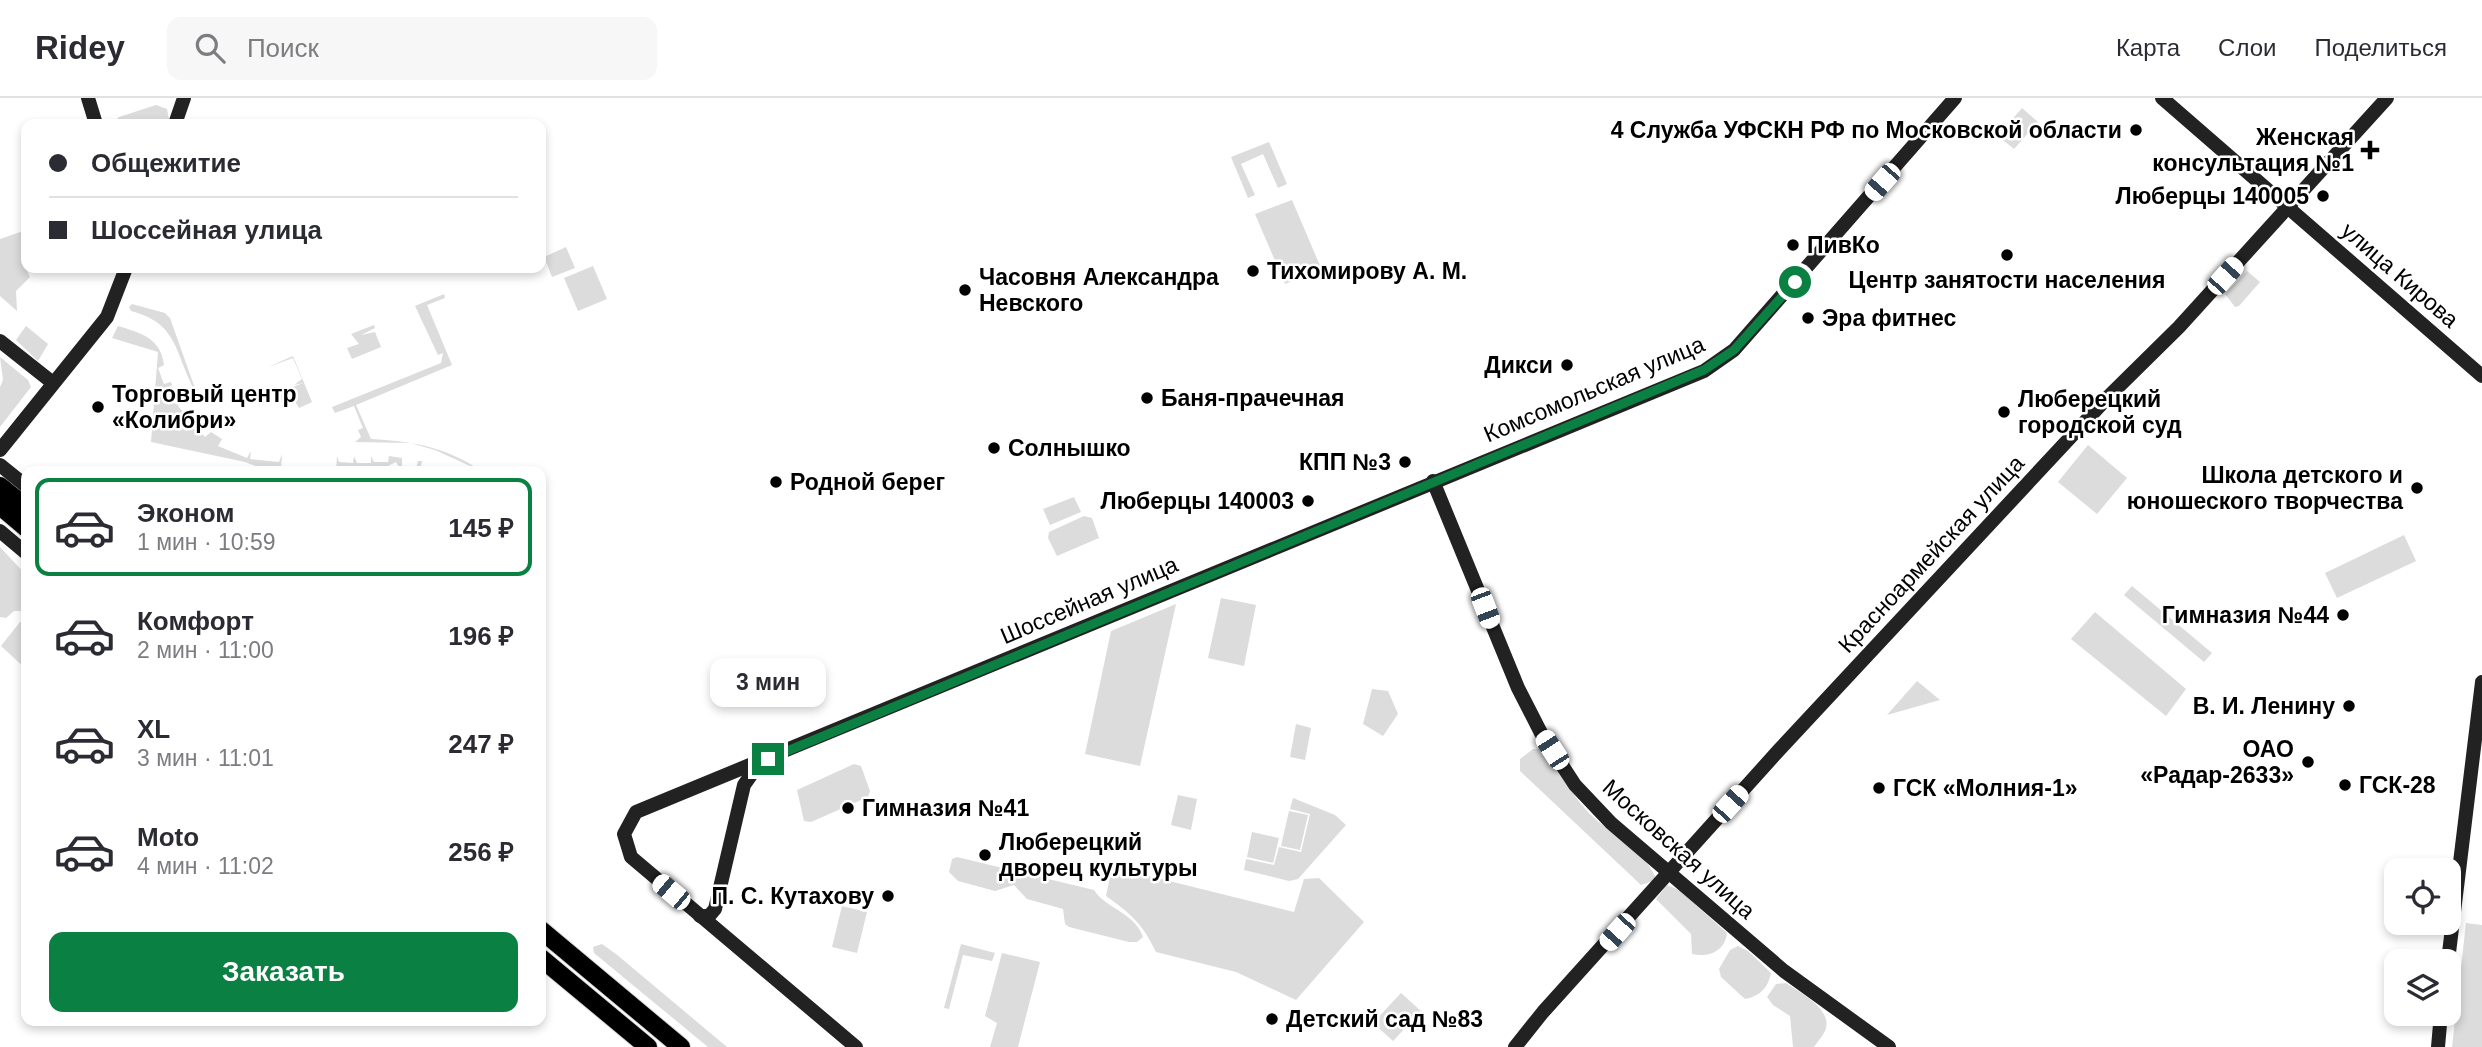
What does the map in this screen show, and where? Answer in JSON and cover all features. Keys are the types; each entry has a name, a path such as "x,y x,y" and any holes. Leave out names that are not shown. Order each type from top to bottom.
{"highway":[{"path":"0,486 21,503"},
{"path":"0,506 21,524"},
{"path":"546,934 681,1047"},
{"path":"546,962 648,1047"}],"street":[{"path":"88,98 94,119"},
{"path":"177,119 184,98"},
{"name":"Комсомольская улица","path":"1433,481 1616,408 1719,362 1742,341 1955,98"},
{"name":"улица Кирова","path":"2162,98 2482,376"},
{"name":"Красноармейская улица","path":"1515,1047 1668,873 2007,504 2179,327 2387,98"},
{"path":"0,450 107,317 124,273"},
{"path":"0,341 52,383"},
{"path":"0,465 21,482"},
{"name":"Шоссейная улица","path":"856,1047 631,857 624,834 636,812 1433,481"},
{"name":"Московская улица","path":"1433,481 1518,688 1541,733 1575,785 1611,823 1802,986 1889,1047"},
{"path":"0,531 21,549"},
{"path":"2449,949 2482,682"},
{"path":"717,930 715,909 740,801 748,777 762,761"},
{"path":"712,781 726,783 735,790 740,801"},
{"path":"700,916 709,916 715,909"},
{"path":"2438,1047 2440,1026"}],"shaded area":[{"path":"156,105 167,109 169,119 117,119"},
{"path":"2022,108 2038,122 2014,149 1998,136"},
{"path":"1269,142 1287,184 1278,188 1263,154 1241,164 1255,195 1248,198 1231,157"},
{"path":"1292,200 1321,268 1285,284 1255,214"},
{"path":"21,232 21,273 28,273 30,277 16,291 17,311 0,296 0,239"},
{"path":"566,247 575,268 552,277 546,256"},
{"path":"593,266 607,299 578,311 564,278"},
{"path":"2247,271 2260,282 2239,306 2235,307 2225,294"},
{"path":"444,294 445,298 427,305 452,365 356,405 371,439 409,443 355,442 361,437 358,430 363,428 354,406 335,413 332,407 441,363 443,353 438,355 415,306"},
{"path":"132,304 165,313 170,318 197,394 168,333 159,324 131,311 129,307"},
{"path":"374,325 375,328 361,335 375,332 381,347 352,359 347,348 359,344 351,334"},
{"path":"26,326 48,344 38,361 16,340"},
{"path":"118,326 142,334 159,348 164,365 158,368 164,384 171,382 172,385 166,390 175,404 182,399 178,406 189,419 195,414 197,417 192,423 205,437 211,432 222,439 218,446 247,458 251,451 250,459 279,462 282,454 281,466 255,466 151,442 158,352 112,338"},
{"path":"293,356 312,402 299,408 293,398 282,403 278,393 303,383 294,385 302,379 293,358 268,367"},
{"path":"0,357 28,380 31,387 0,427 0,387 3,380"},
{"path":"412,444 442,451 473,466"},
{"path":"2088,445 2127,478 2097,514 2058,482"},
{"path":"337,456 339,462 353,463 354,456 357,463 371,463 371,456 374,462 388,462 389,456 402,458 402,466 396,462 388,466 336,466"},
{"path":"1074,497 1081,512 1050,525 1043,509"},
{"path":"1084,516 1092,518 1099,538 1057,556 1048,538 1049,532"},
{"path":"2404,535 2416,561 2337,598 2325,573"},
{"path":"0,547 21,570 21,611 14,611 6,618 0,617"},
{"path":"2132,586 2212,653 2204,662 2124,595"},
{"path":"1221,598 1256,605 1244,666 1208,658"},
{"path":"1176,604 1140,766 1085,754 1111,631"},
{"path":"2095,612 2186,689 2166,716 2071,639"},
{"path":"20,622 21,622 21,664 1,646"},
{"path":"1917,681 1940,700 1887,715"},
{"path":"1372,689 1388,691 1398,714 1383,736 1363,724"},
{"path":"1296,724 1311,728 1305,760 1290,757"},
{"path":"1533,749 1541,749 1584,807 1598,822 1638,853 1656,880 1641,885 1520,771 1520,759"},
{"path":"854,764 861,766 870,791 868,797 811,822 804,821 797,790"},
{"path":"1178,795 1197,799 1191,830 1171,825"},
{"path":"1293,798 1335,815 1346,825 1298,879 1289,881 1244,870 1246,859 1274,865 1279,847 1301,852 1310,814 1290,809"},
{"path":"1289,811 1308,815 1300,850 1281,846"},
{"path":"1252,832 1279,838 1273,863 1247,857"},
{"path":"957,857 1094,890 1105,902 1134,922 1143,937 1137,942 1129,942 1069,927 1065,924 1063,909 1027,899 1014,885 995,891 958,881 949,872 952,859"},
{"path":"1111,872 1145,875 1294,912 1304,879 1319,878 1364,922 1296,1000 1236,972 1156,952 1135,920 1106,896"},
{"path":"1667,885 1679,890 1727,933 1720,949 1710,954 1692,954 1691,934 1656,899"},
{"path":"842,906 867,912 857,953 832,947"},
{"path":"2466,923 2482,925 2482,1047 2452,1047 2454,1026 2461,1026 2461,967"},
{"path":"602,944 727,1047 708,1047 594,953 593,947"},
{"path":"961,944 995,953 992,961 963,955 949,1009 944,1008"},
{"path":"1738,946 1748,951 1771,973 1762,990 1745,999 1721,977 1719,969 1730,950"},
{"path":"1002,953 1040,962 1018,1047 990,1047 997,1023 985,1016"},
{"path":"1786,983 1813,1001 1824,1014 1825,1030 1814,1047 1793,1047 1790,1016 1773,1005 1767,997 1776,984"},
{"path":"1401,993 1421,1011 1393,1041 1373,1023"}],"place":[{"name":"4 Служба УФСКН РФ по Московской области","path":"2136,130"},
{"name":"Женская консультация №1","path":"2370,150"},
{"name":"Люберцы 140005","path":"2323,196"},
{"name":"ПивКо","path":"1793,245"},
{"name":"Центр занятости населения","path":"2007,255"},
{"name":"Тихомирову А. М.","path":"1253,271"},
{"name":"Часовня Александра Невского","path":"965,290"},
{"name":"Эра фитнес","path":"1808,318"},
{"name":"Дикси","path":"1567,365"},
{"name":"Баня-прачечная","path":"1147,398"},
{"name":"Торговый центр «Колибри»","path":"98,407"},
{"name":"Люберецкий городской суд","path":"2004,412"},
{"name":"Солнышко","path":"994,448"},
{"name":"КПП №3","path":"1405,462"},
{"name":"Родной берег","path":"776,482"},
{"name":"Школа детского и юношеского творчества","path":"2417,488"},
{"name":"Люберцы 140003","path":"1308,501"},
{"name":"Гимназия №44","path":"2343,615"},
{"name":"В. И. Ленину","path":"2349,706"},
{"name":"ОАО «Радар-2633»","path":"2308,762"},
{"name":"ГСК-28","path":"2345,785"},
{"name":"ГСК «Молния-1»","path":"1879,788"},
{"name":"Гимназия №41","path":"848,808"},
{"name":"Люберецкий дворец культуры","path":"985,855"},
{"name":"П. С. Кутахову","path":"888,896"},
{"name":"Детский сад №83","path":"1272,1019"}],"route":[{"path":"768,759 1704,370 1734,350 1795,282"}]}
